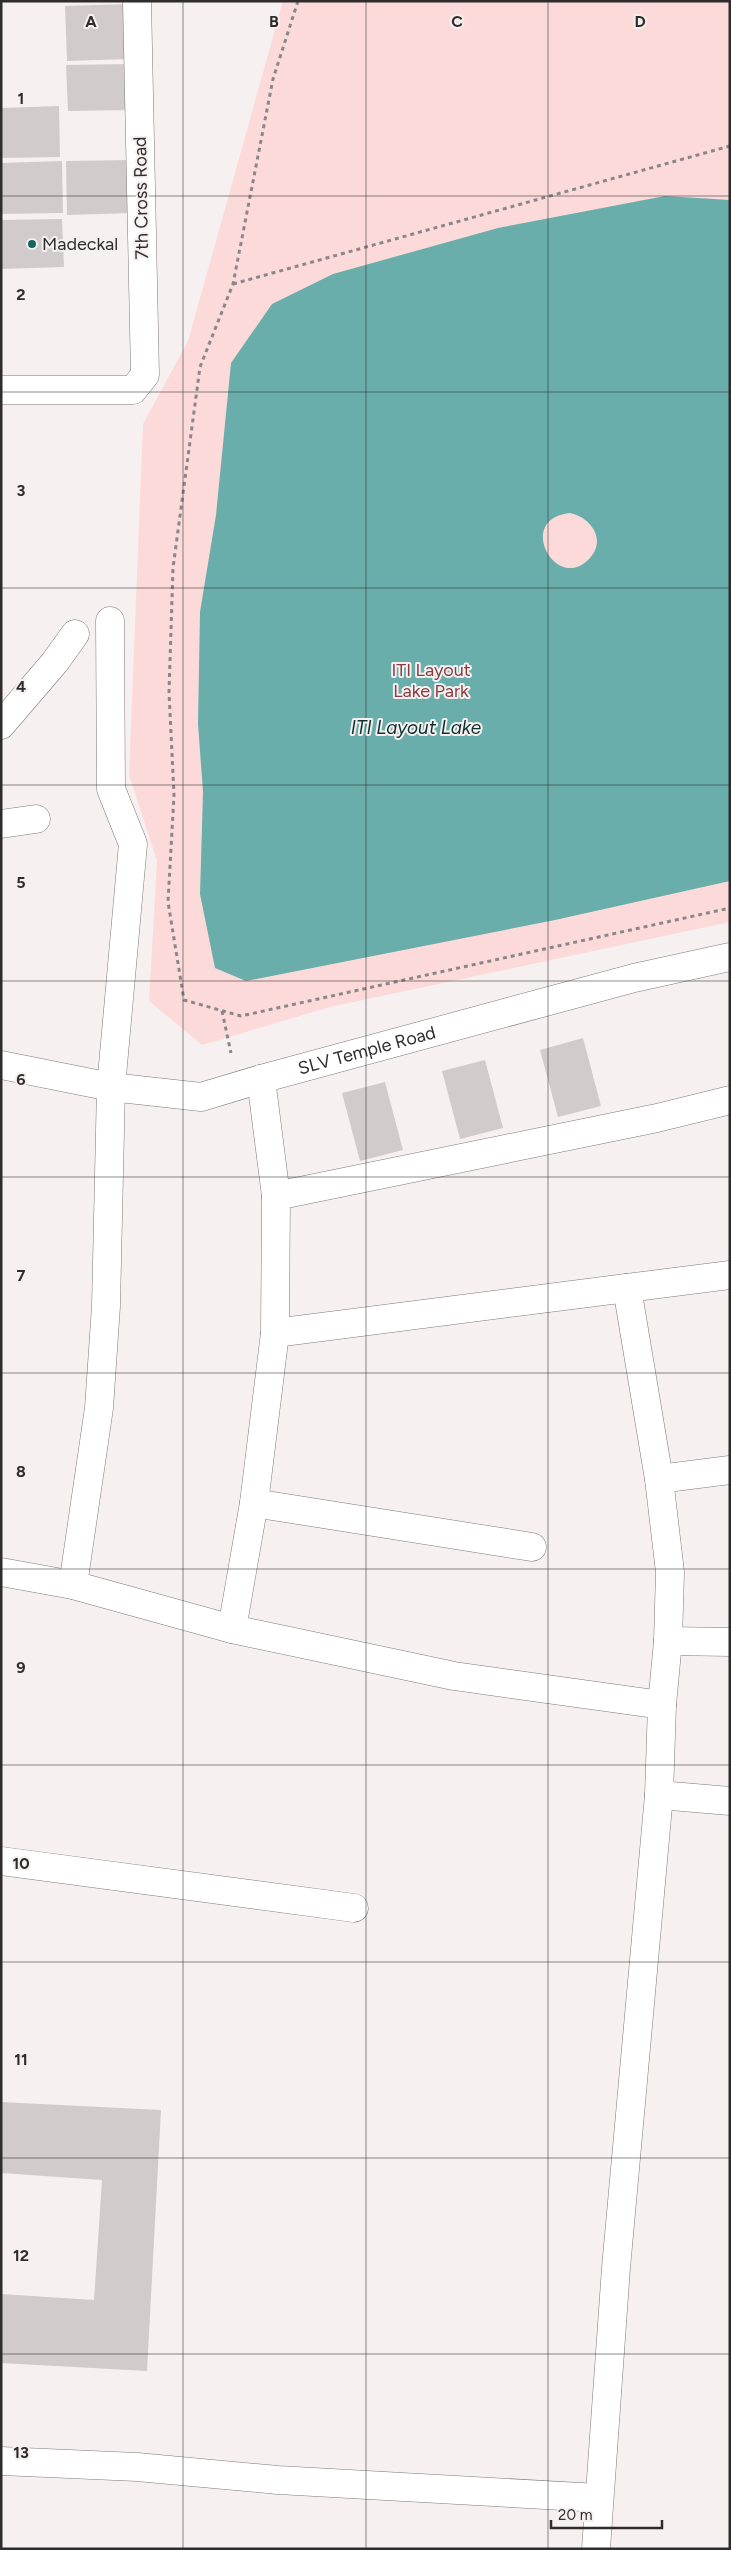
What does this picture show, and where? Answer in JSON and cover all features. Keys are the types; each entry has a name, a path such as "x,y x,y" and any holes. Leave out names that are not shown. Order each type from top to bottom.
{"street":[{"name":"7th Cross Road","path":"1,390 133,390 145,375 137,1"},
{"path":"73,1585 99,1408 106,1306 110,1087 133,844 110,789 110,621"},
{"path":"1,725 75,634"},
{"path":"1,695 28,694"},
{"path":"1,824 36,819"},
{"name":"SLV Temple Road","path":"1,1065 110,1087 201,1097 634,978 730,958"},
{"path":"232,1630 254,1503 274,1333 276,1196 250,1082"},
{"path":"276,1196 657,1118 730,1100"},
{"path":"274,1333 730,1275"},
{"path":"596,2549 616,2268 659,1795 670,1572 659,1479 627,1288"},
{"path":"659,1479 730,1470"},
{"path":"254,1503 532,1547"},
{"path":"1,1572 73,1585 232,1630 454,1676 662,1705"},
{"path":"668,1641 730,1642"},
{"path":"659,1795 730,1801"},
{"path":"1,1861 354,1908"},
{"path":"1,2461 137,2468 278,2480 599,2498"}],"path":[{"path":"298,1 273,79 233,284 200,367 174,568 169,692 174,795 168,902 184,1000 241,1016 730,908"},
{"path":"233,284 730,146"},
{"path":"222,1010 250,1082"}],"green space":[{"name":"ITI Layout Lake","path":"283,1 730,1 730,922 330,1007 202,1045 149,1001 157,861 129,775 143,424 188,341"}],"water":[{"name":"ITI Layout Lake","path":"665,196 730,200 730,881 555,920 246,981 215,968 200,894 203,792 198,724 200,612 216,515 231,363 272,304 333,274 498,228","holes":["570,513 577,515 590,524 594,530 597,544 590,558 577,567 565,567 554,562 547,552 543,540 545,528 553,518"]}],"building":[{"path":"129,4 130,59 67,61 65,6"},
{"path":"129,64 130,110 68,111 66,65"},
{"path":"59,106 60,157 1,158 1,108"},
{"path":"132,160 133,213 67,215 66,161"},
{"path":"62,161 63,213 1,214 1,163"},
{"name":"Madeckal","path":"62,219 64,267 1,269 1,220"},
{"path":"583,1038 601,1106 558,1117 540,1050"},
{"path":"485,1060 503,1128 460,1139 442,1071"},
{"path":"385,1082 403,1150 360,1161 342,1093"},
{"path":"1,2102 161,2110 147,2371 1,2363 1,2294 94,2300 102,2180 1,2173"}],"place":[{"name":"Madeckal","path":"32,244"}],"park label":[{"name":"ITI Layout Lake Park","path":"431,680"}]}
